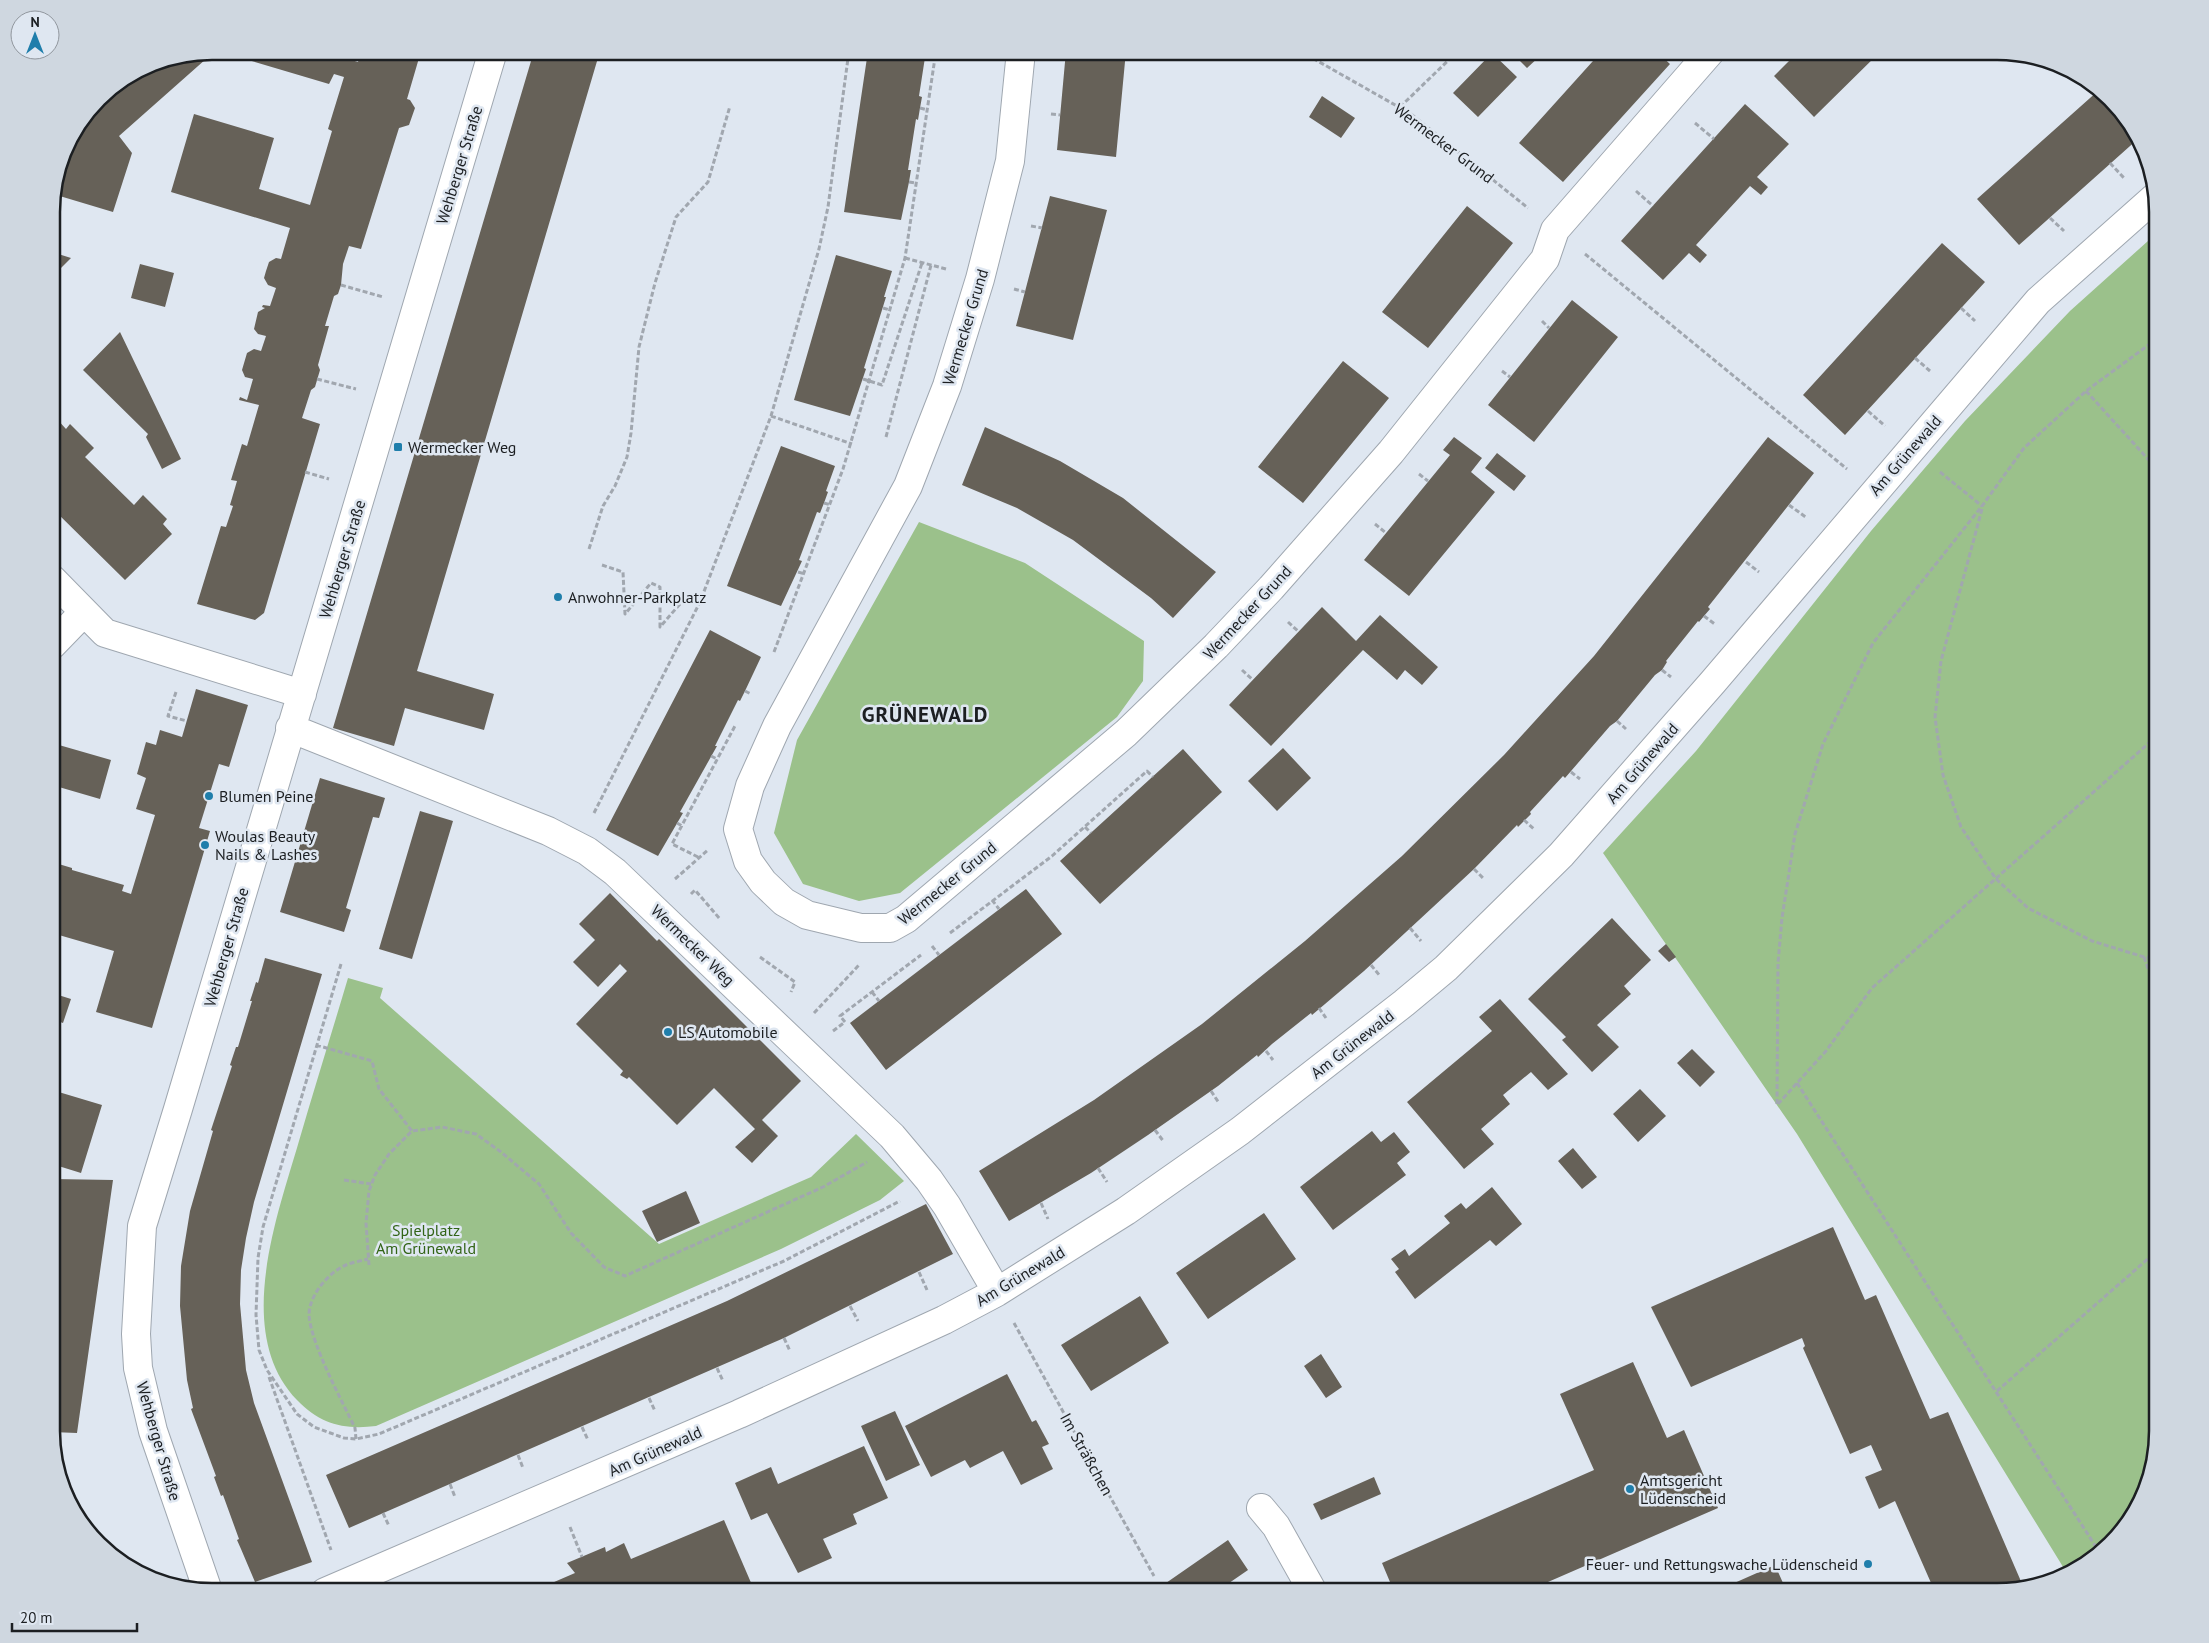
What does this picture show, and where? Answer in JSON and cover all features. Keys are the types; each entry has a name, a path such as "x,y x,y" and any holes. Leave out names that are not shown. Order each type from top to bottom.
{"street":[{"name":"Wehberger Straße","path":"205,1583 153,1431 138,1368 136,1334 142,1226 490,60"},
{"name":"Wermecker Grund","path":"1020,60 1010,161 980,279 947,386 908,486 777,726 750,786 738,829 748,861 763,882 784,902 807,915 861,928 890,928 906,919 1126,732 1205,657 1271,588 1391,452 1544,259 1555,230 1703,60"},
{"name":"Am Grünewald","path":"346,1583 807,1384 944,1320 997,1292 1126,1211 1240,1131 1404,1004 1446,968 1584,830 1713,682 2038,301 2149,203"},
{"path":"60,587 105,633 302,694"},
{"path":"60,637 84,612"},
{"name":"Wermecker Weg","path":"290,728 539,827 587,851 615,872 892,1136 929,1180 947,1206 997,1292"},
{"path":"1261,1508 1276,1526 1309,1583"}],"path":[{"path":"587,851 599,826 590,822 700,602 771,416 819,249 828,207 848,60"},
{"path":"770,660 831,505 852,444 905,258 935,60"},
{"name":"Wermecker Grund","path":"1316,60 1400,107 1555,230"},
{"path":"1400,107 1449,60"},
{"path":"589,549 603,506 615,486 626,457 631,433 639,347 655,283 676,217 708,182 730,106"},
{"path":"920,108 928,110"},
{"path":"1701,128 1714,139"},
{"path":"909,182 916,183"},
{"path":"1640,195 1653,206"},
{"path":"1555,230 1822,450"},
{"path":"905,258 931,265"},
{"path":"863,379 882,385 922,263"},
{"path":"340,285 417,307"},
{"path":"883,308 890,310"},
{"path":"1540,320 1549,328"},
{"path":"2149,343 2086,391 2024,448 1982,506 1873,643 1823,744 1795,834 1782,918 1778,963 1777,1104 1826,1051 1872,988 2149,743"},
{"path":"1502,370 1510,377"},
{"path":"2086,391 2149,460"},
{"path":"771,416 852,444"},
{"path":"1911,448 1982,506"},
{"path":"824,503 831,505"},
{"path":"1982,506 1941,662 1935,717 1943,775 1961,827 1996,880 2028,908 2092,942 2149,958"},
{"path":"602,565 624,572 625,614 651,584 660,587 660,627 686,597 700,602"},
{"path":"798,572 804,574"},
{"path":"747,702 756,686"},
{"path":"746,691 751,694"},
{"path":"687,867 698,857 672,844 738,718"},
{"path":"711,756 717,759"},
{"path":"947,935 1039,866 1147,771 1153,777"},
{"path":"677,823 682,826"},
{"path":"1085,827 1090,834"},
{"path":"1035,860 1039,866"},
{"path":"992,900 999,909"},
{"path":"845,1022 840,1016 939,941"},
{"path":"932,946 939,955"},
{"path":"2144,958 2149,972"},
{"path":"332,1583 267,1370 259,1350 256,1316 260,1243 341,964"},
{"path":"872,992 879,1001"},
{"path":"316,1045 372,1061 379,1089 412,1131"},
{"path":"1797,1083 2096,1546"},
{"path":"369,1265 366,1223 371,1184 389,1154 412,1131 442,1127 476,1134 502,1152 539,1184 571,1233 604,1267 625,1276 823,1187 872,1158"},
{"path":"344,1180 371,1184"},
{"path":"267,1370 297,1414 314,1427 333,1435 356,1439 379,1434 784,1261 884,1211 929,1180"},
{"path":"1997,1391 2149,1258"},
{"path":"356,1439 354,1428 313,1333 310,1315 316,1292 334,1273 345,1265 368,1259"},
{"name":"Im Sträßchen","path":"1019,1332 1154,1576"}],"green space":[{"path":"2149,240 2148,1451 2141,1480 2129,1507 2118,1523 2097,1545 2063,1567 1797,1134 1603,853 1696,751 1871,531 1965,421 2070,311"},
{"path":"919,522 1025,563 1144,641 1143,681 1117,717 900,893 859,901 803,884 774,833 797,740"},
{"name":"Spielplatz Am Grünewald","path":"348,978 383,988 380,998 659,1244 811,1177 856,1134 904,1181 880,1200 781,1249 376,1426 353,1427 333,1424 315,1415 297,1400 278,1373 267,1342 264,1309 266,1274 280,1204"}],"building":[{"path":"205,60 119,136 132,153 113,212 61,196 65,173 80,136 91,120 112,98 136,80 163,68"},
{"path":"248,60 352,60 358,62 359,60 418,60 407,99 410,100 415,108 409,125 399,128 361,249 349,246 343,264 341,285 338,294 334,296 325,326 329,326 318,365 320,370 302,418 320,424 264,613 255,620 197,604 221,526 226,527 233,506 230,505 237,481 231,480 242,444 247,446 259,405 239,400 240,397 247,400 253,379 245,377 242,370 247,353 254,349 261,351 266,336 258,334 254,329 258,312 265,308 262,307 263,305 270,306 276,288 268,285 264,278 269,262 276,258 281,259 290,228 171,192 194,114 274,138 259,189 310,205 332,131 328,129 344,77 334,74 329,84"},
{"path":"531,60 597,60 417,671 494,694 484,730 405,708 394,746 333,728"},
{"path":"867,60 925,60 919,96 922,97 918,120 916,119 908,170 911,170 901,220 844,212"},
{"path":"1065,60 1125,60 1116,157 1057,150"},
{"path":"1485,60 1499,60 1517,77 1478,117 1453,93"},
{"path":"1519,60 1536,60 1527,68"},
{"path":"1594,60 1666,60 1670,64 1563,182 1519,143"},
{"path":"1790,60 1872,60 1814,117 1774,76"},
{"path":"2093,95 2111,112 2132,144 2019,245 1977,199"},
{"path":"1322,96 1355,118 1341,138 1309,117"},
{"path":"1745,104 1789,144 1757,177 1768,187 1761,195 1750,186 1696,245 1707,255 1700,263 1689,253 1663,280 1621,241"},
{"path":"1050,196 1107,210 1073,340 1016,326"},
{"path":"1467,206 1513,243 1428,348 1382,312"},
{"path":"1942,243 1985,282 1845,435 1803,395"},
{"path":"60,255 71,258 60,269"},
{"path":"836,255 892,271 864,368 866,369 850,416 794,400"},
{"path":"140,264 174,273 165,307 131,298"},
{"path":"1572,300 1618,337 1534,442 1488,405"},
{"path":"120,332 181,459 162,469 146,437 148,434 83,370"},
{"path":"1343,361 1389,398 1303,503 1258,467"},
{"path":"60,422 66,429 70,424 94,448 85,457 134,505 143,495 167,519 163,524 172,534 125,580 60,516"},
{"path":"985,427 1060,461 1123,498 1216,572 1173,618 1151,598 1073,540 1017,508 962,485"},
{"path":"1454,437 1482,458 1471,472 1495,492 1409,596 1364,560 1450,455 1443,450"},
{"path":"1768,437 1814,473 1708,607 1710,609 1666,661 1662,670 1655,675 1617,721 1610,726 1565,778 1563,776 1530,812 1531,814 1518,827 1517,825 1474,869 1364,971 1312,1015 1311,1013 1258,1057 1257,1055 1218,1086 1148,1135 1091,1173 1009,1221 979,1171 1094,1100 1202,1024 1305,941 1402,856 1504,755 1594,656"},
{"path":"781,446 835,466 826,491 828,492 824,503 820,513 817,512 799,560 802,561 781,606 727,586"},
{"path":"1497,453 1526,476 1514,491 1485,468"},
{"path":"1322,607 1356,641 1380,615 1438,667 1422,685 1405,670 1397,680 1363,650 1271,746 1229,705"},
{"path":"710,630 761,657 740,701 738,700 715,746 717,746 680,812 683,813 658,856 606,830"},
{"path":"196,689 248,705 229,767 219,764 199,828 210,831 152,1028 96,1012 114,951 60,935 60,864 72,868 72,870 124,885 122,891 131,894 155,815 136,809 146,778 137,774 146,742 156,745 160,730 182,737"},
{"path":"60,745 111,760 100,799 60,787"},
{"path":"1283,748 1311,778 1277,811 1248,781"},
{"path":"1183,749 1222,792 1100,904 1060,861"},
{"path":"320,778 385,798 379,818 373,817 346,908 351,910 344,932 280,912"},
{"path":"420,811 453,821 412,959 379,949"},
{"path":"1026,889 1062,934 886,1070 850,1023"},
{"name":"LS Automobile","path":"610,893 657,941 659,939 801,1081 762,1120 778,1136 752,1163 735,1147 755,1129 714,1088 677,1125 629,1077 627,1079 620,1075 623,1071 576,1024 627,971 620,964 598,987 573,962 595,940 579,924"},
{"path":"1612,918 1651,960 1624,986 1631,994 1597,1025 1619,1047 1592,1072 1562,1040 1566,1037 1528,999"},
{"path":"1666,944 1676,957 1669,962 1658,951"},
{"path":"265,958 322,974 254,1202 241,1270 240,1304 246,1370 254,1403 312,1562 255,1582 237,1540 239,1539 223,1495 221,1496 214,1477 216,1476 191,1409 193,1408 187,1380 180,1306 181,1266 190,1211 213,1131 211,1130 232,1066 230,1065 236,1047 238,1047 252,1001 250,1001 256,982 258,983"},
{"path":"60,996 71,999 63,1023 60,1022"},
{"path":"1500,999 1568,1074 1548,1090 1531,1072 1503,1095 1510,1104 1481,1129 1494,1144 1464,1169 1407,1102 1492,1031 1479,1017"},
{"path":"1692,1049 1715,1072 1700,1087 1677,1063"},
{"path":"1640,1089 1666,1116 1638,1142 1613,1114"},
{"path":"60,1092 102,1105 81,1173 60,1166"},
{"path":"1372,1131 1381,1142 1394,1132 1410,1152 1397,1163 1406,1175 1333,1230 1300,1187"},
{"path":"1573,1148 1597,1177 1582,1189 1558,1161"},
{"path":"60,1179 113,1180 77,1433 60,1432"},
{"path":"1492,1187 1522,1224 1496,1246 1490,1240 1415,1299 1395,1272 1399,1269 1391,1259 1405,1249 1409,1256 1450,1223 1444,1216 1461,1203 1466,1209"},
{"path":"686,1191 700,1223 657,1242 642,1211"},
{"path":"926,1204 953,1254 784,1338 349,1528 326,1475 727,1301"},
{"path":"1264,1213 1296,1259 1208,1319 1176,1273"},
{"path":"1833,1227 1865,1300 1876,1295 1930,1419 1948,1412 2021,1581 1931,1583 1895,1501 1879,1509 1865,1477 1882,1470 1871,1445 1850,1454 1803,1348 1805,1346 1802,1338 1691,1387 1651,1307"},
{"path":"1140,1296 1169,1343 1091,1391 1061,1345"},
{"path":"1321,1354 1342,1387 1326,1398 1304,1366"},
{"name":"Amtsgericht Lüdenscheid","path":"1633,1362 1667,1438 1684,1430 1718,1508 1546,1583 1387,1583 1390,1582 1382,1563 1594,1470 1560,1394"},
{"path":"1007,1374 1032,1422 1036,1420 1049,1444 1042,1447 1053,1469 1021,1485 1003,1451 970,1468 965,1460 931,1477 905,1426"},
{"path":"895,1411 920,1465 886,1481 861,1426"},
{"path":"864,1446 888,1498 853,1514 857,1524 823,1539 832,1558 798,1573 767,1513 751,1520 735,1483 771,1467 778,1484"},
{"path":"1374,1477 1381,1494 1321,1520 1313,1504"},
{"path":"724,1520 751,1583 552,1583 575,1573 567,1563 605,1547 606,1552 624,1543 631,1559"},
{"path":"1228,1540 1248,1570 1229,1583 1166,1583"},
{"path":"1775,1565 1783,1583 1734,1583"}],"place":[{"name":"Wermecker Weg","path":"398,447"},
{"name":"Anwohner-Parkplatz","path":"558,597"},
{"name":"Blumen Peine","path":"209,796"},
{"name":"Woulas Beauty Nails & Lashes","path":"205,845"},
{"name":"LS Automobile","path":"668,1032"},
{"name":"Amtsgericht Lüdenscheid","path":"1630,1489"},
{"name":"Feuer- und Rettungswache Lüdenscheid","path":"1868,1564"}],"district":[{"name":"GRÜNEWALD","path":"925,714"}]}
